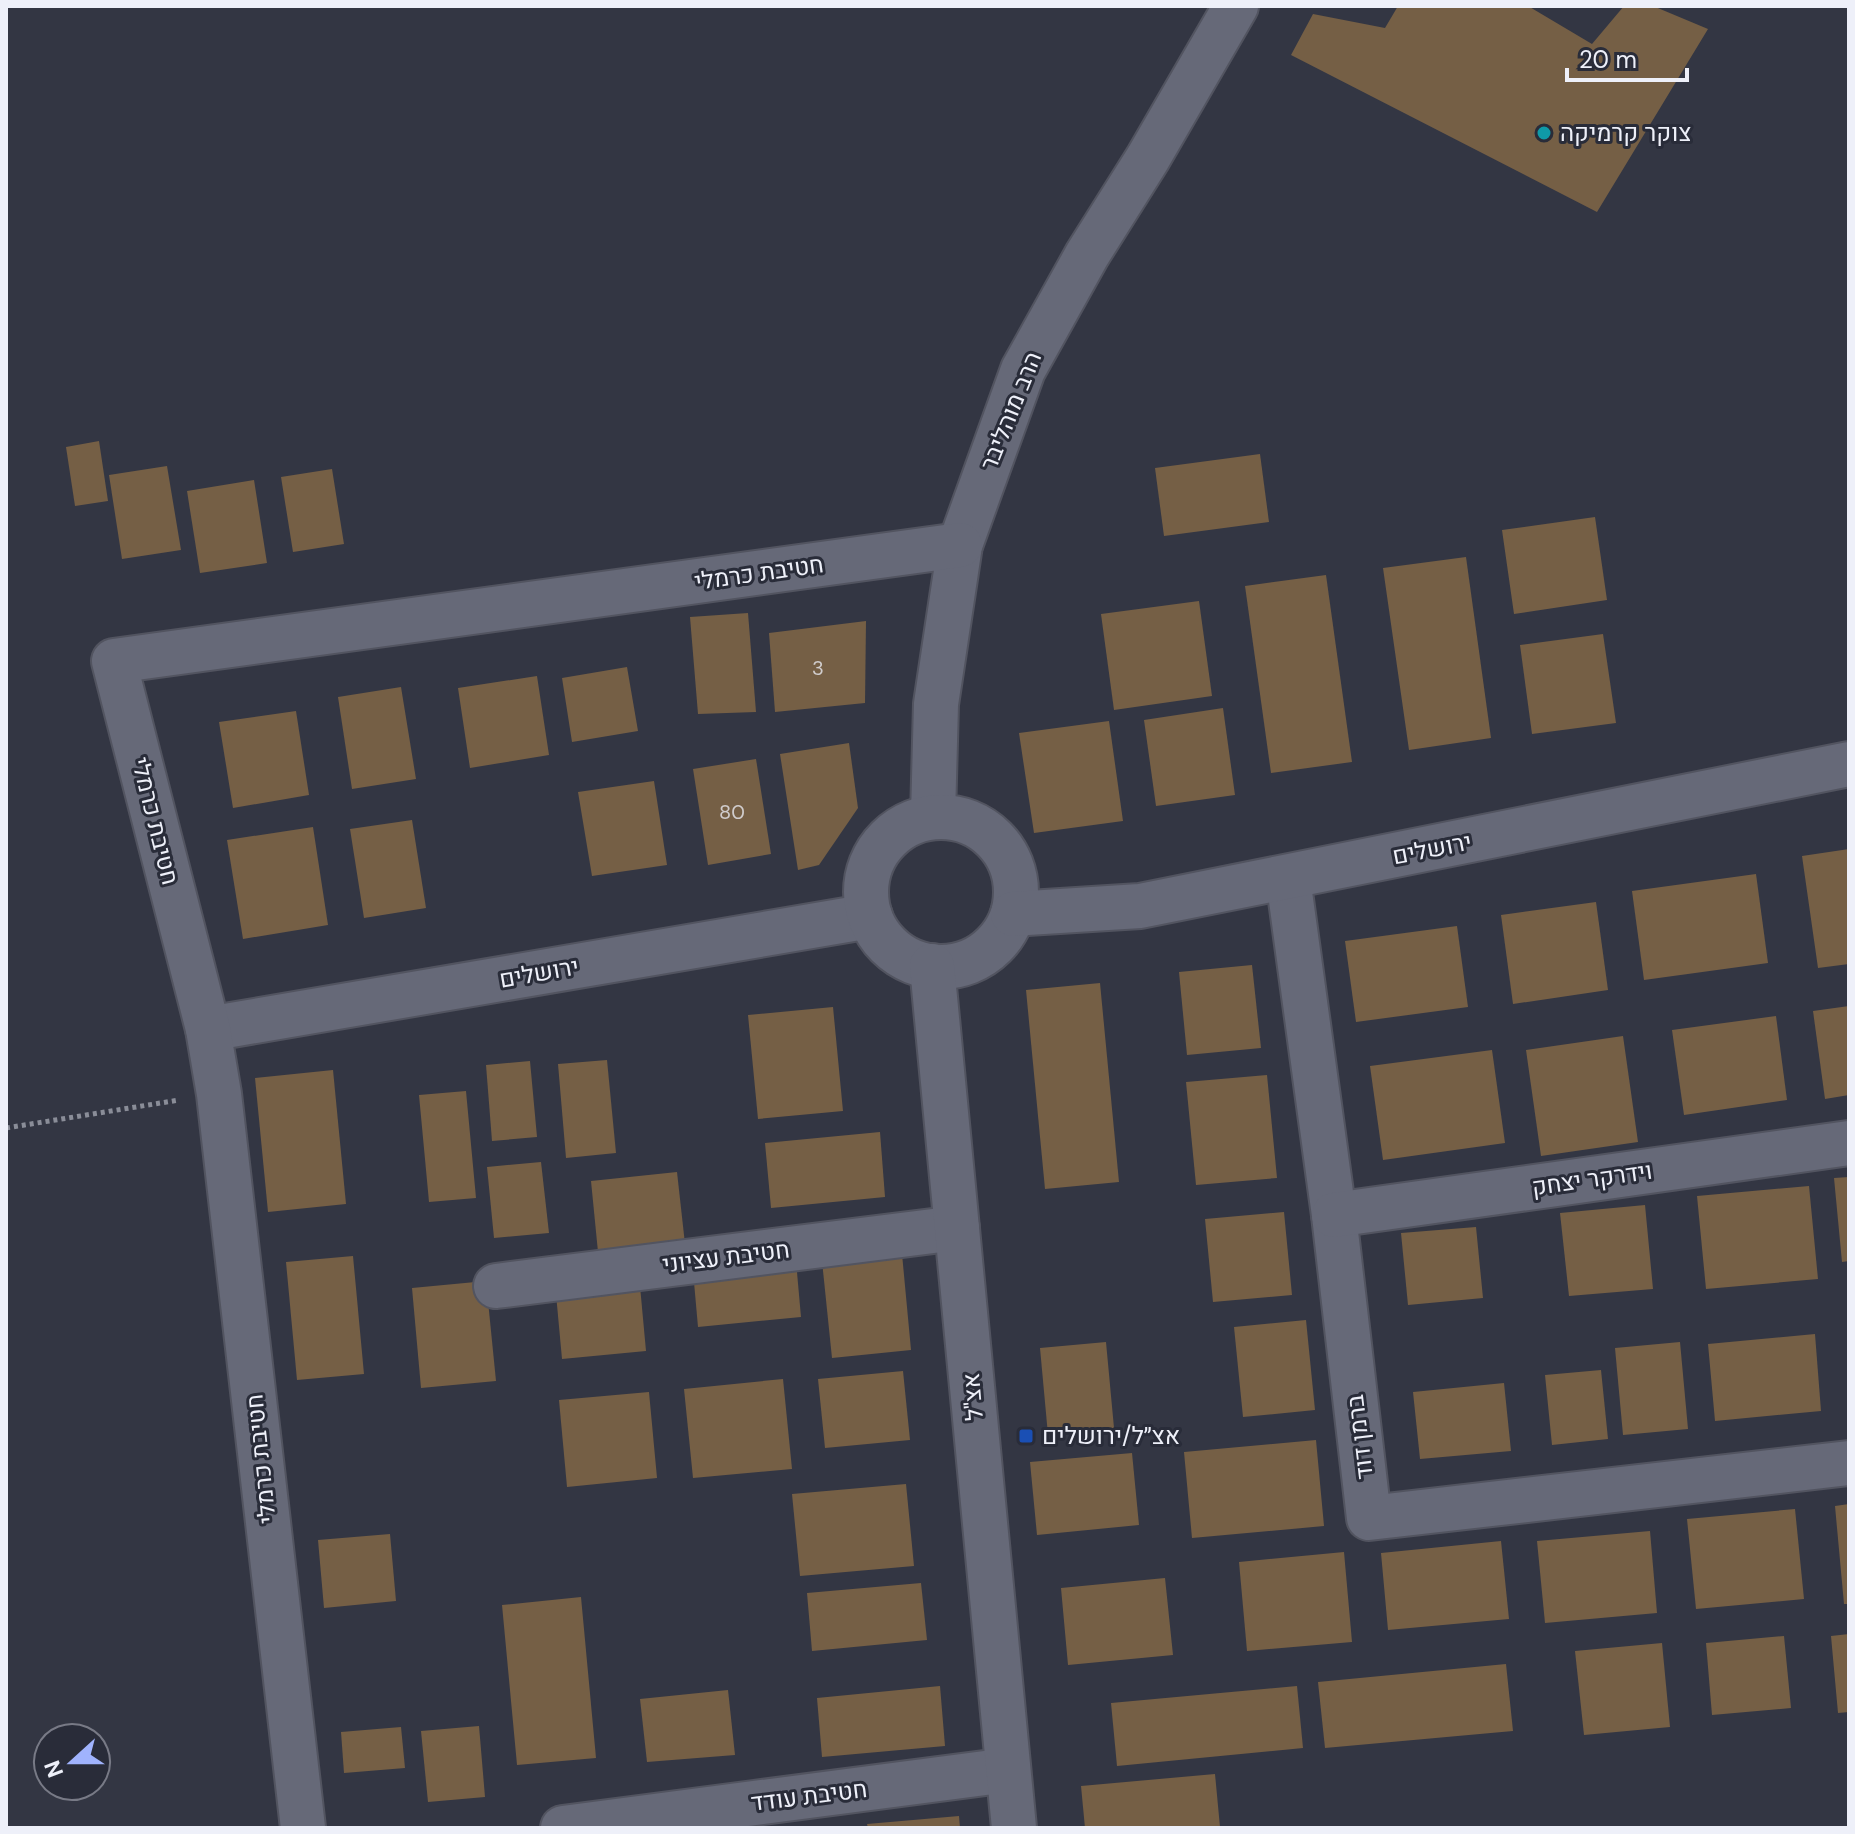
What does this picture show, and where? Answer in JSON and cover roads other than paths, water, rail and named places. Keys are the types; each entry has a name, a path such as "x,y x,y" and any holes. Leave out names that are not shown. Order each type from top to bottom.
{"street":[{"name":"הרב מוהליבר","path":"933,816 936,704 960,545 1023,370 1087,255 1148,158 1236,6"},
{"name":"חטיבת כרמלי","path":"303,1828 219,1094 208,1029 114,661 960,545"},
{"name":"ירושלים","path":"1013,914 1140,906 1849,764"},
{"path":"933,816 957,818 980,827 999,844 1014,877 1013,914 1001,937 982,955 958,965 932,966 912,961 894,950 880,935 870,916 866,894 868,872 878,851 892,834 912,822 933,816"},
{"name":"ברמן דוד","path":"1288,878 1334,1215 1369,1518 1849,1463"},
{"name":"ירושלים","path":"208,1029 870,916"},
{"name":"אצ\"ל","path":"932,966 1014,1828"},
{"name":"וידרקר יצחק","path":"1334,1215 1849,1143"},
{"name":"חטיבת עציוני","path":"496,1286 957,1228"},
{"name":"חטיבת עודד","path":"563,1828 1008,1770"}],"place":[{"name":"צוקר קרמיקה","path":"1544,133"},
{"name":"אצ״ל/ירושלים","path":"1026,1436"}]}
